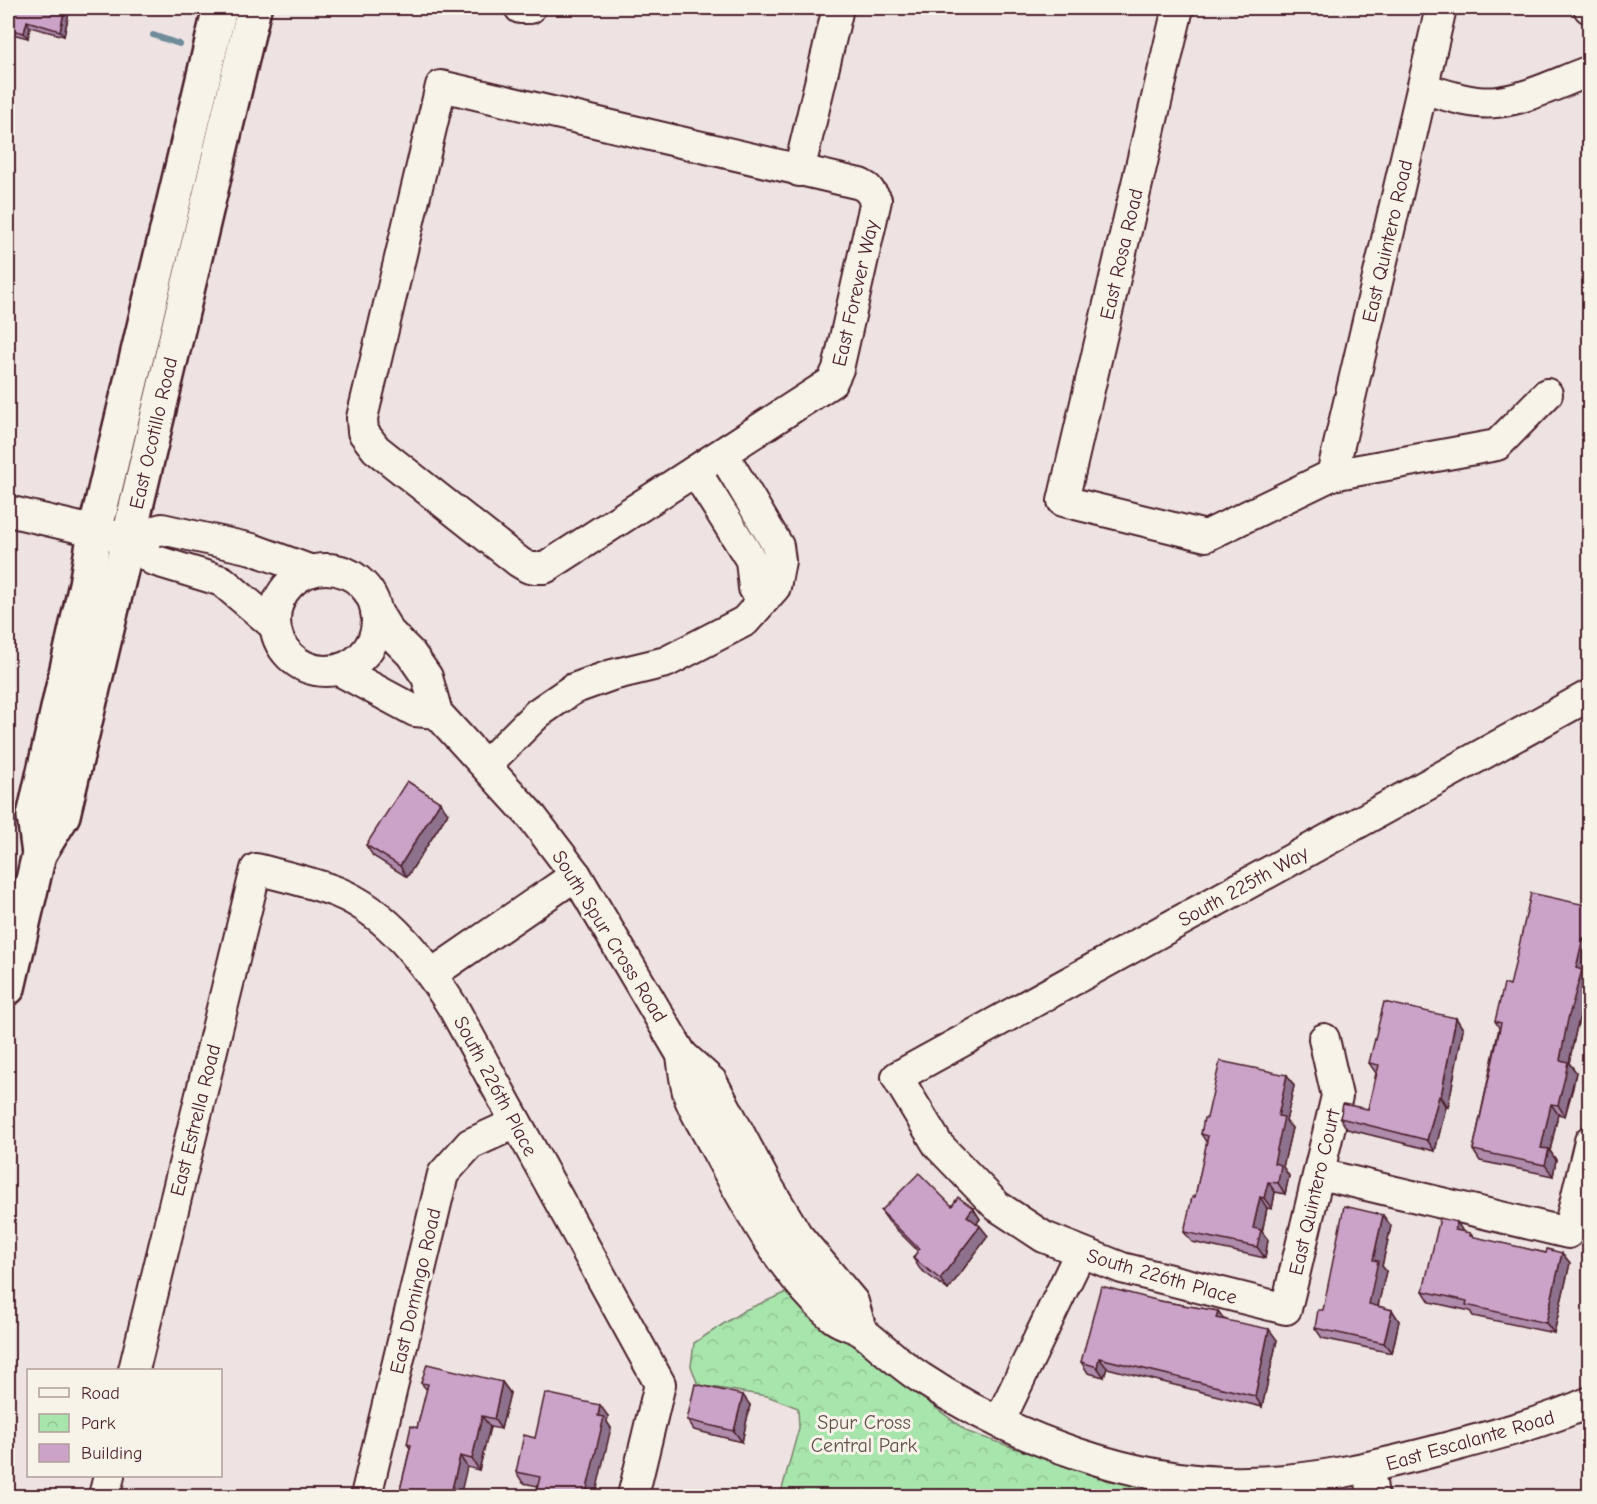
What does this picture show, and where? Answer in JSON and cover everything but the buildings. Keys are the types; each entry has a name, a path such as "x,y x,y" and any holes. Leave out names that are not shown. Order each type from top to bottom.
{"main road":[{"name":"East Ocotillo Road","path":"39,854 34,816 86,584 95,532 220,8"},
{"name":"East Ocotillo Road","path":"8,988 39,854 63,815 254,8"}],"street":[{"path":"520,8 529,10 530,8"},
{"path":"800,171 838,8"},
{"name":"East Rosa Road","path":"1178,8 1063,501 1206,536 1332,475"},
{"name":"East Quintero Road","path":"1332,475 1441,8"},
{"path":"1423,88 1452,97 1494,103 1542,91 1590,70"},
{"name":"East Forever Way","path":"441,86 800,171 860,184 872,193 876,200 835,377 827,386 560,560 536,570 519,562 368,441 362,418 441,86"},
{"path":"1332,475 1497,445 1547,394"},
{"path":"486,765 524,725 553,702 592,681 649,668 684,655 745,621 757,609 761,599 769,595 779,577 778,546 770,529 723,454"},
{"path":"696,472 751,560 754,588 761,599"},
{"path":"8,511 127,539 153,560 222,581 275,626 283,646 297,662 310,669 339,670 359,659 373,641 376,611"},
{"name":"South Spur Cross Road","path":"127,539 162,529 252,549 312,571 340,571 353,577 368,592 389,632 411,654 427,677 437,713 532,817 576,875 682,1055 689,1098 740,1192 771,1242 803,1284 836,1320 861,1330 921,1379 999,1422 1068,1451 1150,1474 1246,1482 1351,1482"},
{"path":"275,626 277,608 284,592 296,579 312,571"},
{"path":"339,670 415,711 437,713"},
{"name":"South 225th Way","path":"897,1077 1590,695"},
{"name":"South 226th Place","path":"256,869 338,893 379,918 402,939 432,974 454,1009 660,1384 633,1497"},
{"name":"East Estrella Road","path":"134,1369 256,869"},
{"path":"432,974 576,875"},
{"name":"East Quintero Court","path":"1286,1309 1337,1096 1324,1039"},
{"name":"South 226th Place","path":"897,1077 938,1145 997,1206 1044,1237 1080,1254 1122,1268 1286,1309"},
{"name":"East Domingo Road","path":"366,1497 443,1174 470,1144 516,1124"},
{"path":"1320,1174 1568,1233 1590,1141"},
{"path":"999,1422 1080,1254"},
{"name":"East Escalante Road","path":"1351,1482 1557,1416 1590,1402"},
{"path":"104,1497 109,1477"}],"green space":[{"name":"Spur Cross Central Park","path":"795,1289 853,1345 968,1432 1109,1481 1223,1490 1314,1486 1320,1496 780,1496 799,1428 798,1408 767,1396 698,1385 691,1366 694,1343 745,1310"}],"waterway":[{"path":"153,35 179,44"}]}
